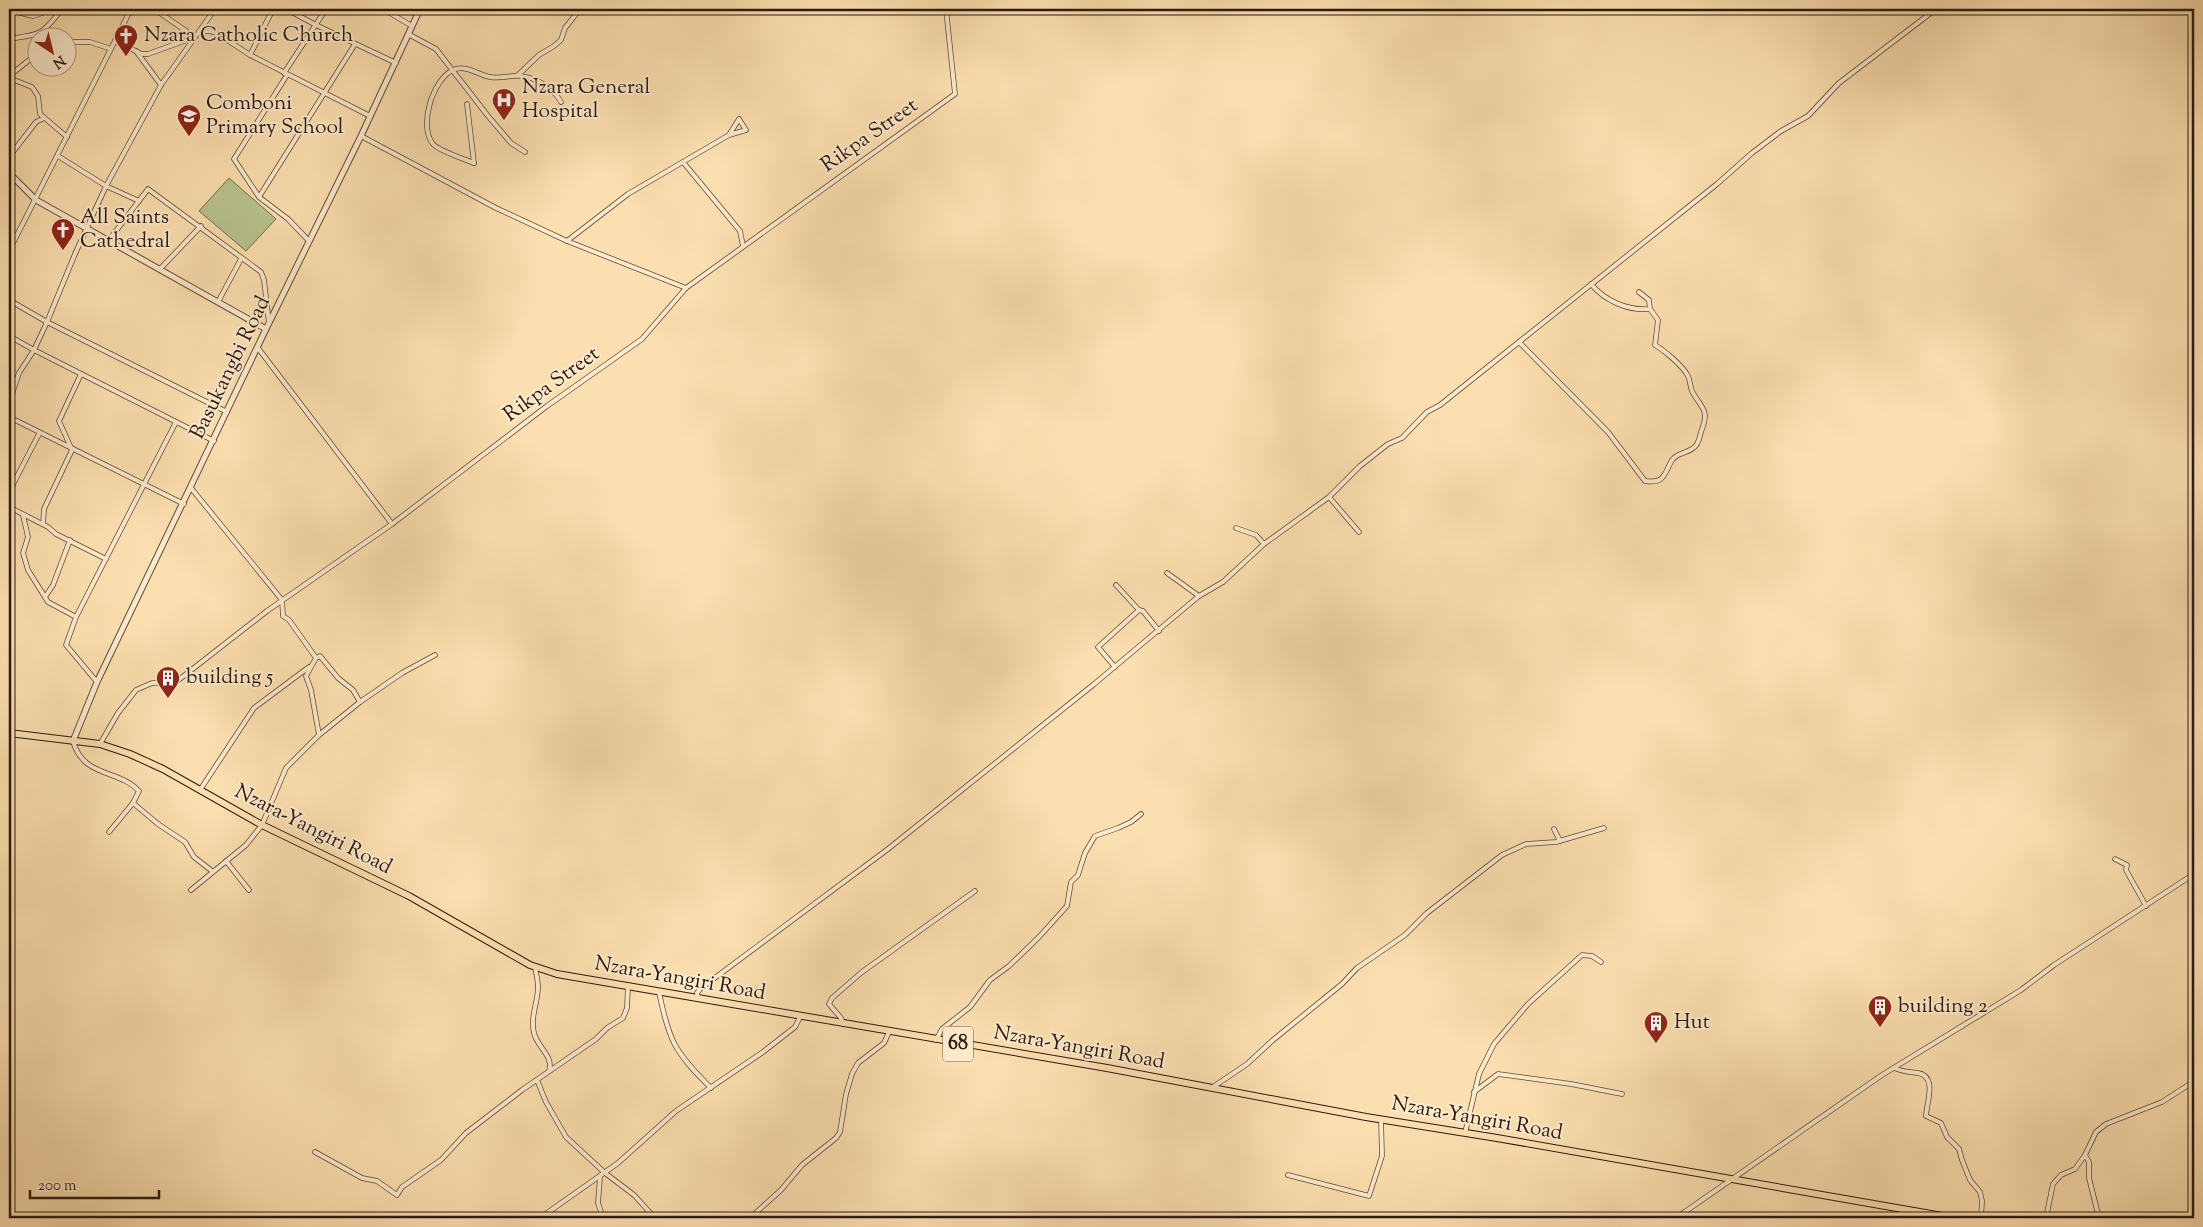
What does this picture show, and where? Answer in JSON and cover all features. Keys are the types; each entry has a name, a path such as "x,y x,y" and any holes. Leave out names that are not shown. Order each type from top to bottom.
{"main road":[{"name":"Nzara-Yangiri Road","path":"9,733 100,744 130,754 163,769 262,825 409,896 535,967 557,974 1107,1068 1381,1119 1954,1218"}],"street":[{"path":"9,10 33,16 54,9"},
{"path":"9,39 34,36 51,22 62,9"},
{"path":"9,249 36,200 131,9"},
{"path":"154,9 195,37"},
{"path":"9,404 19,373 34,350 106,186 161,86 215,9"},
{"path":"250,55 273,9"},
{"path":"286,9 396,63"},
{"path":"309,241 288,218 259,197 234,159 326,9"},
{"path":"383,9 412,26"},
{"name":"Basukangbi Road","path":"73,742 97,682 228,413 266,329 361,136 420,9"},
{"path":"518,76 540,54 561,40 564,28 580,9"},
{"name":"Rikpa Street","path":"100,744 118,713 136,690 152,684 176,682 282,600 392,524 547,406 642,339 686,288 955,94 946,9"},
{"path":"698,999 697,993 700,989 888,849 1115,667 1199,596 1223,582 1264,544 1329,497 1360,466 1388,444 1402,438 1428,412 1440,405 1717,184 1752,153 1781,131 1808,116 1839,83 1936,9"},
{"path":"199,32 210,31 218,34 250,55 370,116"},
{"path":"408,34 436,49 511,143 525,152"},
{"path":"115,42 148,54 195,37"},
{"path":"78,42 90,42 111,49"},
{"path":"259,197 356,44"},
{"path":"135,50 161,86"},
{"path":"28,61 9,77 32,87 38,96 38,106 44,118 67,138"},
{"path":"467,104 474,163 434,145 426,133 428,107 441,80 453,70 461,68 490,78 518,76 539,81 556,93 561,102"},
{"path":"9,157 36,122 44,118"},
{"path":"567,241 628,194 729,135 746,130 739,119 729,135"},
{"path":"361,136 496,208 567,241 686,288"},
{"path":"58,156 106,186 139,201"},
{"path":"683,162 740,232 743,246"},
{"path":"9,174 36,200 266,329"},
{"path":"109,240 148,189 201,226 241,259 261,272 264,280 269,323"},
{"path":"160,269 201,226"},
{"path":"218,302 241,259"},
{"path":"1591,284 1601,294 1624,307 1650,309"},
{"path":"1519,342 1608,432 1645,481 1656,482 1662,479 1676,456 1692,450 1698,443 1705,422 1705,411 1693,393 1688,377 1677,362 1671,360 1663,349 1655,345 1658,320 1650,309 1649,300 1639,292"},
{"path":"9,300 47,322 228,413"},
{"path":"9,336 214,441"},
{"path":"258,348 392,524"},
{"path":"43,524 44,508 72,450 59,421 81,374"},
{"path":"9,417 39,434 184,504"},
{"path":"97,682 66,645 76,618 176,422"},
{"path":"9,492 39,434"},
{"path":"191,488 282,600 283,616 289,620 316,658"},
{"path":"1329,497 1359,532"},
{"path":"9,507 43,524 56,534 106,559"},
{"path":"23,515 28,537 23,553 25,564 51,604 76,618"},
{"path":"1236,528 1256,535 1264,544"},
{"path":"45,597 53,585 70,540"},
{"path":"1168,573 1199,596"},
{"path":"1116,585 1139,610 1143,611 1159,631"},
{"path":"1115,667 1098,647 1139,610"},
{"path":"191,890 246,845 262,825 286,768 319,735 360,702 402,673 434,655"},
{"path":"200,790 254,708 309,667 316,658 320,656 338,678 353,690 360,702"},
{"path":"309,667 306,676 311,690 319,735"},
{"path":"73,742 76,754 84,762 138,789 138,794 133,803 110,832"},
{"path":"133,803 158,824 185,842 194,857 212,871"},
{"path":"936,1040 942,1029 970,1007 990,980 1009,966 1067,906 1071,882 1078,875 1083,858 1095,836 1131,822 1140,814"},
{"path":"1211,1088 1247,1064 1272,1040 1342,984 1357,968 1405,936 1427,913 1502,855 1526,844 1560,841 1604,828"},
{"path":"1554,829 1560,841"},
{"path":"2116,859 2127,865 2126,870 2146,906"},
{"path":"226,861 249,890"},
{"path":"1676,1218 1894,1068 2021,990 2054,965 2194,874"},
{"path":"843,1024 841,1018 829,1004 832,998 862,972 975,891"},
{"path":"1465,1133 1479,1074 1494,1044 1523,1009 1582,955 1592,956 1601,962"},
{"path":"535,967 538,986 533,1012 533,1031 537,1041 557,1067"},
{"path":"315,1152 362,1178 377,1181 397,1195 402,1187 441,1160 466,1132 623,1018 627,1008 628,986"},
{"path":"659,992 668,1032 675,1047 685,1062 711,1088"},
{"path":"540,1218 600,1177 676,1112 791,1030 798,1024 800,1017"},
{"path":"750,1218 781,1190 802,1165 836,1138 840,1132 846,1094 852,1074 858,1063 884,1043 889,1032"},
{"path":"549,1072 550,1060"},
{"path":"1894,1068 1907,1073 1920,1073 1926,1078 1930,1088 1926,1116 1939,1121 1947,1137 1959,1149 1970,1180 1980,1192 1982,1201 1981,1218"},
{"path":"1474,1092 1498,1074 1571,1084 1622,1094"},
{"path":"537,1080 546,1102 566,1137 605,1173 634,1195 655,1218"},
{"path":"2046,1218 2053,1184 2061,1175 2075,1169 2085,1155 2096,1132 2106,1124 2162,1102 2190,1084"},
{"path":"1288,1175 1369,1196 1382,1156 1381,1119"},
{"path":"2085,1155 2099,1218"},
{"path":"600,1177 598,1202 603,1218"}],"green space":[{"path":"229,178 276,219 246,251 199,211"}],"place":[{"name":"Nzara Catholic Church","path":"126,57"},
{"name":"Nzara General Hospital","path":"504,121"},
{"name":"Comboni Primary School","path":"189,137"},
{"name":"All Saints Cathedral","path":"63,251"},
{"name":"building 5","path":"168,699"},
{"name":"building 2","path":"1880,1028"},
{"name":"Hut","path":"1656,1044"}]}
